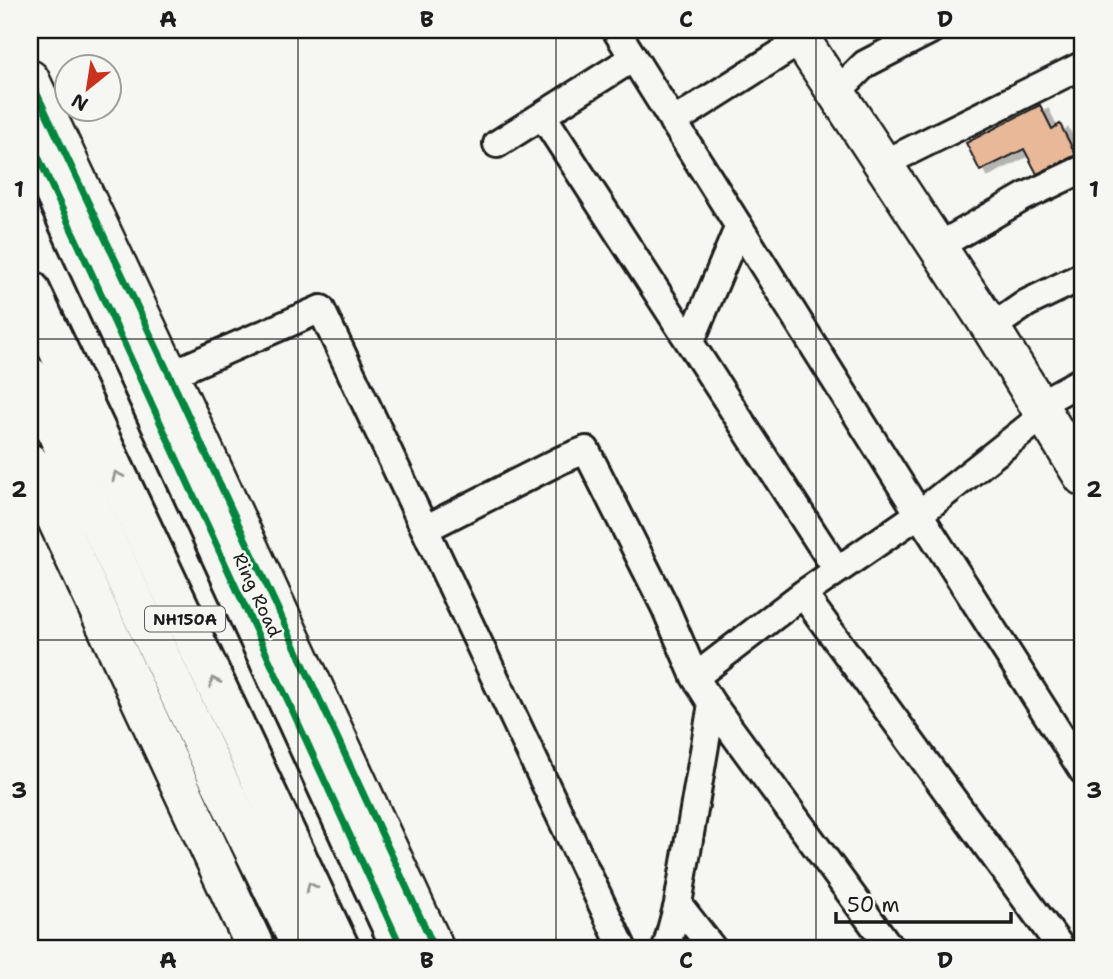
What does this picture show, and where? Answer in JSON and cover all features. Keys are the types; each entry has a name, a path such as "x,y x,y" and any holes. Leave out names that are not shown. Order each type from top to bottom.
{"highway":[{"name":"Ring Road","path":"30,139 157,380 402,949"},
{"name":"NH150A","path":"30,289 340,949"}],"street":[{"path":"615,30 1083,771"},
{"path":"836,93 865,64 931,30"},
{"path":"673,122 798,35 991,328 1083,477"},
{"path":"497,144 633,58"},
{"path":"883,164 1083,65"},
{"path":"30,79 157,380 435,949"},
{"path":"543,116 837,570"},
{"path":"937,247 1024,197 1083,169"},
{"path":"690,343 738,226"},
{"path":"991,328 1027,303 1083,276"},
{"path":"157,380 321,309 623,949"},
{"path":"30,376 217,776 302,949"},
{"path":"695,677 803,594 919,513 1042,409 1083,380"},
{"path":"425,529 586,450 665,607 695,677 891,949"},
{"path":"30,463 256,949"},
{"path":"803,594 1062,949"},
{"path":"666,949 678,904 712,704"},
{"path":"678,904 713,949"}],"building":[{"path":"1040,105 1052,129 1060,124 1076,155 1037,174 1024,149 980,171 966,143"}],"cycle path":[{"path":"30,79 435,949"},
{"path":"30,139 402,949"}]}
